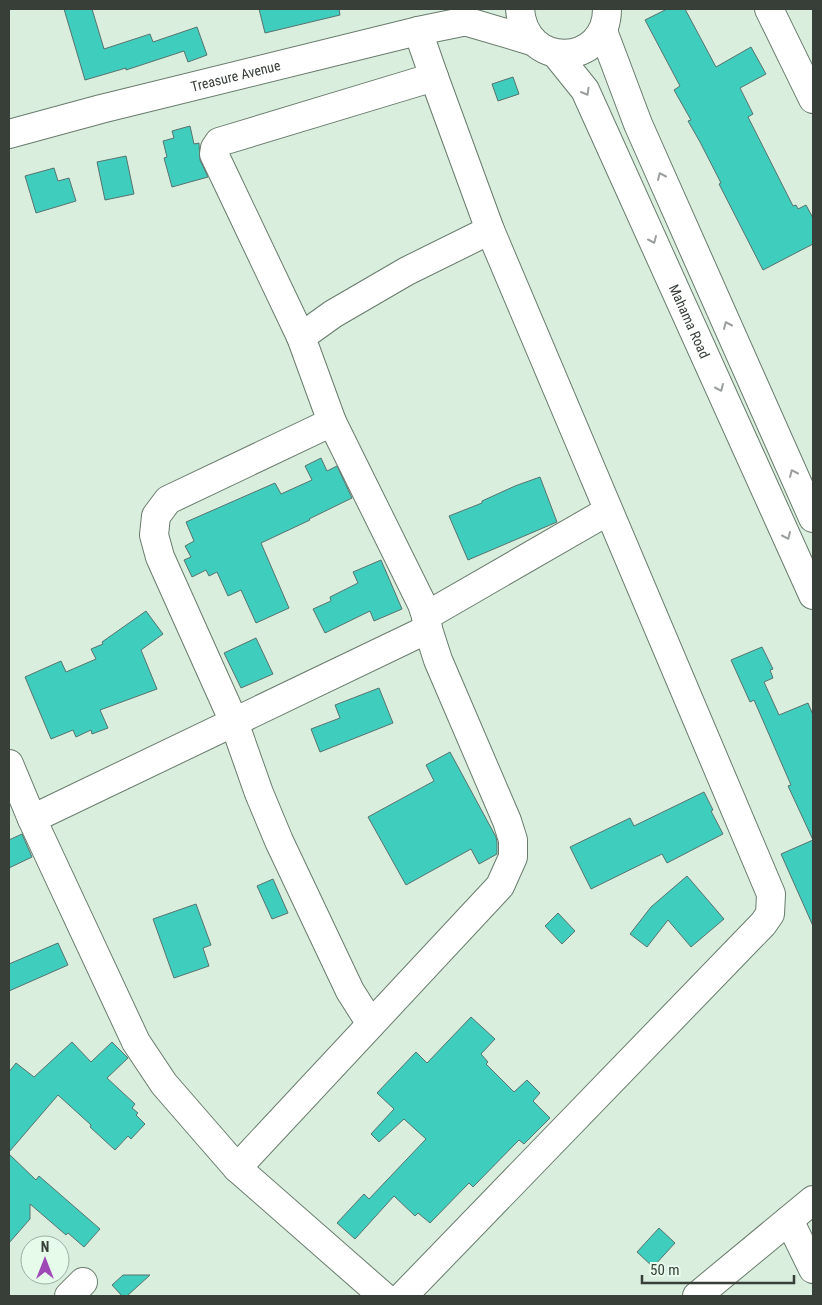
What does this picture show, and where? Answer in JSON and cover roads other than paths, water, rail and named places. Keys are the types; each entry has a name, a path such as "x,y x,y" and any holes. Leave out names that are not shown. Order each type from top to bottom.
{"street":[{"name":"Treasure Avenue","path":"9,134 101,109 418,31 497,9"},
{"path":"520,9 520,19 524,30 532,41"},
{"path":"769,9 813,99"},
{"name":"Treasure Avenue","path":"463,17 532,41 543,49 556,54"},
{"path":"556,54 570,54 583,50 594,42 605,20"},
{"path":"605,20 638,124 813,518"},
{"path":"403,1296 763,924 770,914 771,894 490,230 418,31"},
{"name":"Mahama Road","path":"556,54 585,90 813,595"},
{"path":"237,1168 500,886 513,857 513,840 507,821 438,660 422,604 332,422 301,337 214,154 219,142 434,77"},
{"path":"301,337 333,314 407,271 490,230"},
{"path":"332,422 168,500 156,516 154,535 160,557 234,722 259,793 279,840 350,991 371,1024"},
{"path":"32,819 234,722 427,622 608,511"},
{"path":"9,764 32,819 136,1042 164,1084 237,1168 383,1296"},
{"path":"697,1296 813,1200"},
{"path":"789,1220 813,1269"}]}
